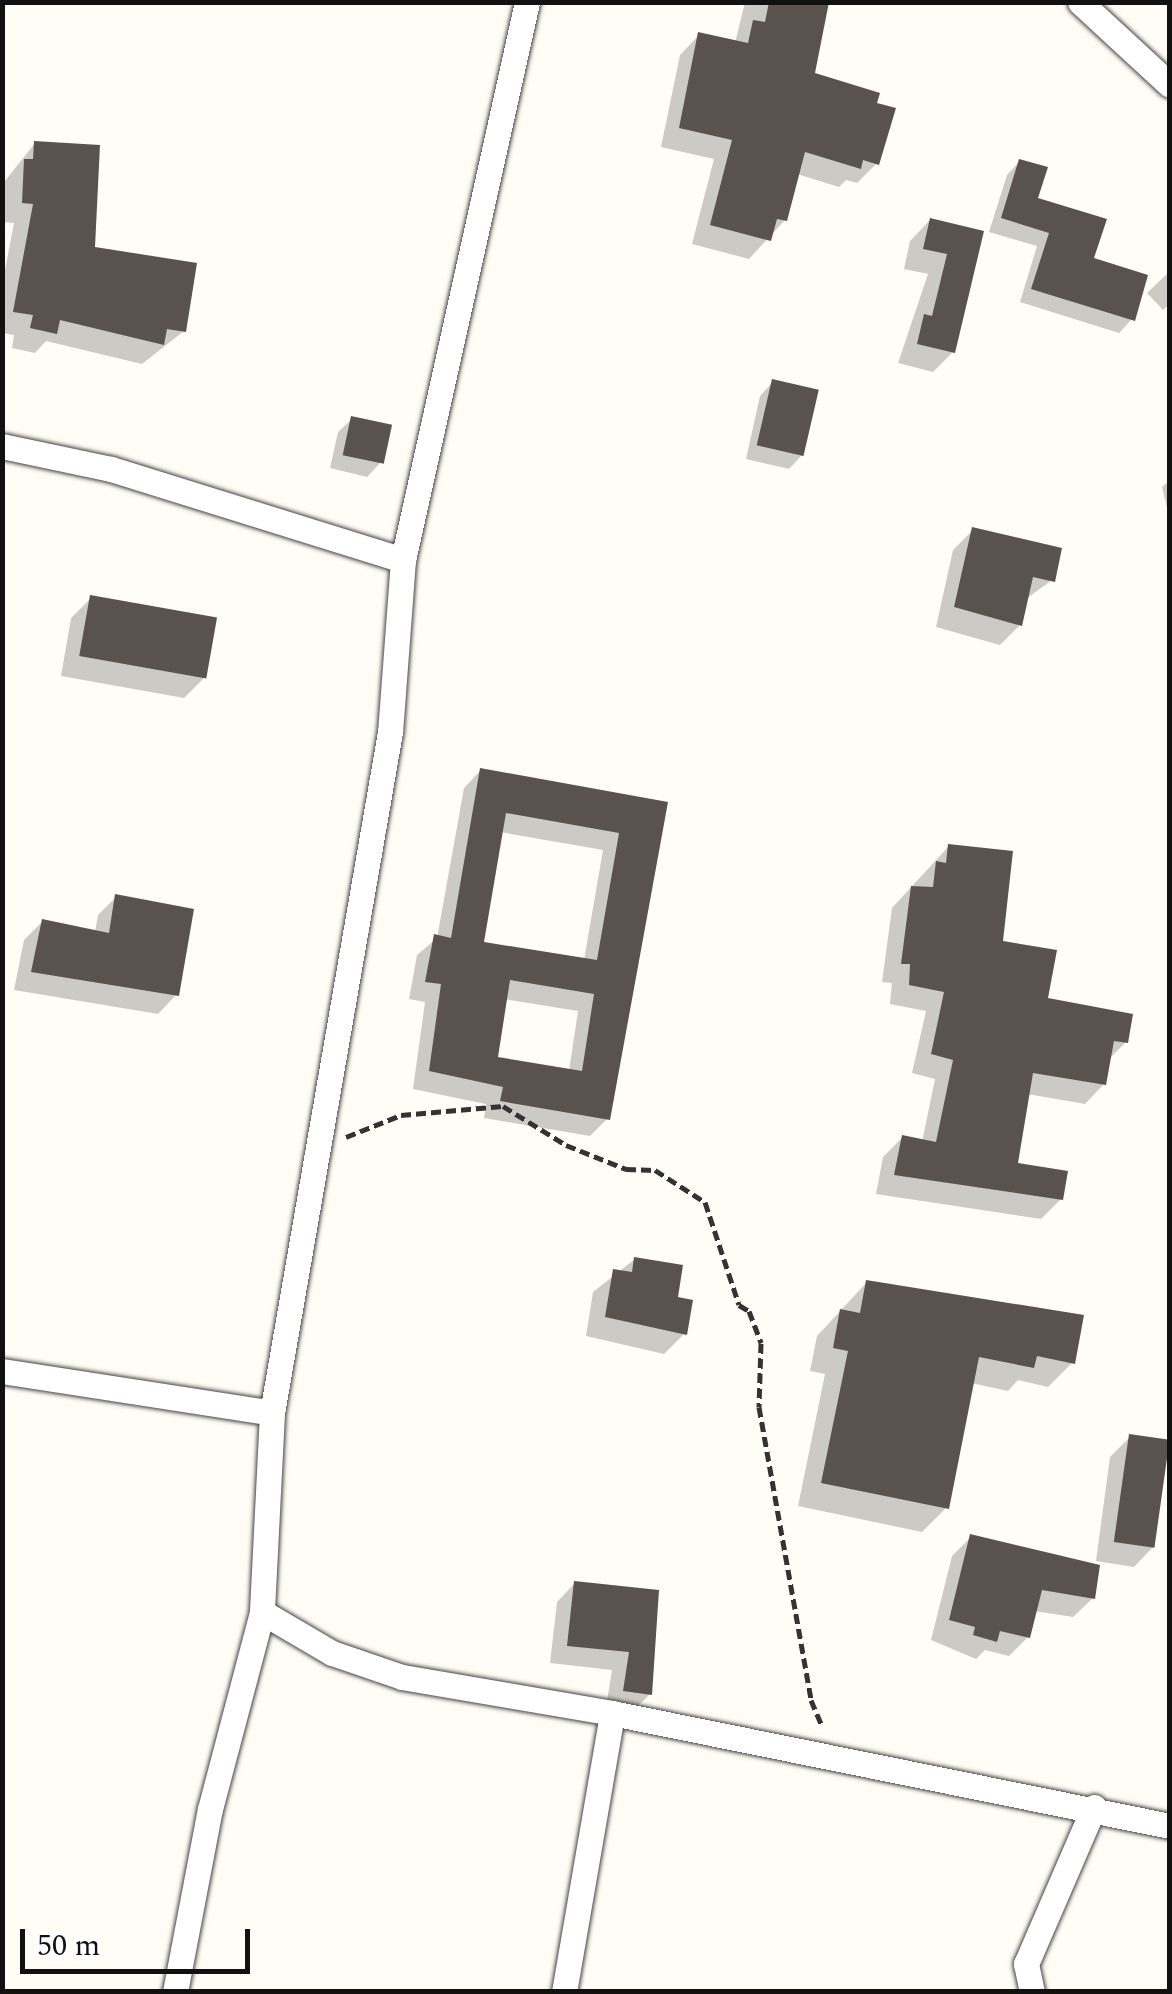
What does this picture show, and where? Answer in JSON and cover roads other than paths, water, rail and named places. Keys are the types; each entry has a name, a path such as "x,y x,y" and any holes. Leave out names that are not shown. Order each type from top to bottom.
{"street":[{"path":"174,1992 210,1809 262,1612 272,1413 390,732 404,560 526,2"},
{"path":"1080,2 1170,84"},
{"path":"2,446 110,468 404,560"},
{"path":"2,1371 272,1413"},
{"path":"262,1612 332,1653 402,1677 612,1713 1094,1807 1170,1826"},
{"path":"564,1992 612,1713"},
{"path":"1032,1992 1026,1964 1094,1807"}]}
